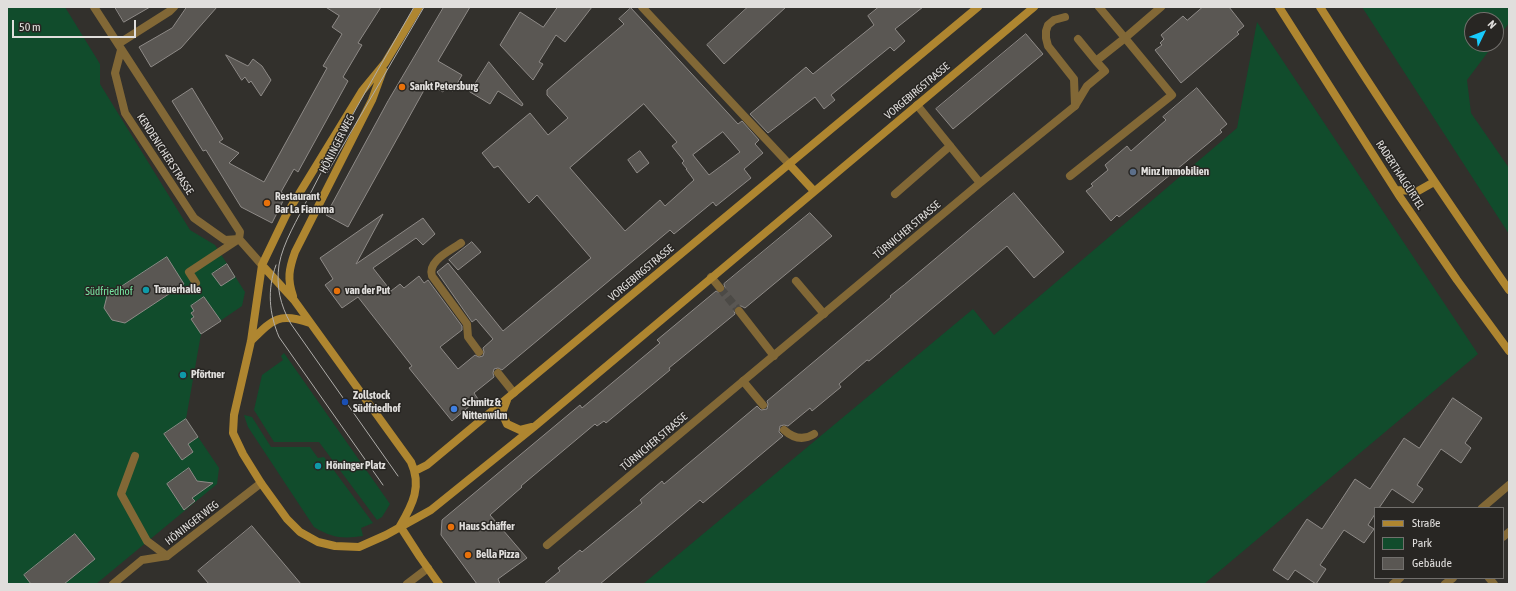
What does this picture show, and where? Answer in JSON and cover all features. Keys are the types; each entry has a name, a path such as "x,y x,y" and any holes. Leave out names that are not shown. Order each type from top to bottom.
{"street":[{"name":"KENDENICHER STRASSE","path":"94,7 240,232 239,239 262,265"},
{"path":"119,47 174,7"},
{"name":"HÖNINGER WEG","path":"262,265 286,215 362,91 385,63 419,7"},
{"path":"642,7 814,191"},
{"name":"VORGEBIRGSTRASSE","path":"400,526 430,510 534,427 1034,7"},
{"path":"1070,176 1172,95 1098,7"},
{"path":"1096,61 1161,7"},
{"name":"RADERTHALGÜRTEL","path":"1279,7 1396,190 1457,280 1509,351"},
{"path":"1320,7 1434,182 1509,290"},
{"name":"VORGEBIRGSTRASSE","path":"415,472 427,465 507,400 974,8"},
{"path":"1065,17 1054,20 1048,25 1046,38 1048,46 1074,79 1075,106"},
{"path":"1075,106 1087,86 1105,71 1078,39"},
{"name":"KENDENICHER STRASSE","path":"119,47 115,73 125,113 194,218 225,240 239,239"},
{"name":"HÖNINGER WEG","path":"294,300 290,287 289,269 295,252 372,100 385,63"},
{"path":"917,105 980,183"},
{"name":"TÜRNICHER STRASSE","path":"547,545 980,183 1075,106"},
{"path":"895,194 950,146"},
{"path":"1396,190 1418,191 1434,182"},
{"path":"196,283 189,272 239,239"},
{"path":"461,243 434,262 430,272 467,324 468,337 479,352"},
{"path":"262,265 294,300 403,451 415,472 416,486 414,499 400,526 382,537 359,547 335,546 318,542 300,532 288,519 261,483 243,454 233,433 234,415 251,341 262,265"},
{"path":"711,277 720,288"},
{"path":"796,281 824,314"},
{"path":"739,311 774,356"},
{"path":"251,341 273,321 279,319 292,318 310,323"},
{"path":"498,374 514,393"},
{"path":"743,382 763,405"},
{"path":"507,400 502,413 507,424 520,430 534,427"},
{"path":"784,430 792,437 798,438 805,438 814,434"},
{"path":"135,456 121,494 147,541 166,556"},
{"name":"HÖNINGER WEG","path":"113,584 142,560 166,556 261,483"},
{"path":"1483,507 1509,485"},
{"path":"400,526 439,584"},
{"path":"407,584 428,568"}],"green space":[{"name":"Südfriedhof","path":"7,7 65,7 100,64 100,84 190,230 215,245 245,292 242,306 201,334 186,419 219,468 217,484 96,584 7,584"},
{"path":"1362,7 1509,7 1509,23 1504,30 1504,12 1464,12 1464,52 1488,52 1467,80 1471,113 1509,168 1509,234"},
{"path":"1257,22 1478,354 1204,584 643,584 973,309 994,335 1237,128"},
{"path":"284,353 390,504 382,517 377,520 319,442 274,442 254,410 262,375 283,360 281,356"},
{"path":"244,415 252,417 271,447 310,447 318,458 324,457 373,523 361,528 363,536 338,537 314,527 248,427"}],"building":[{"path":"115,7 150,7 124,22"},
{"path":"187,7 217,7 181,48 151,67 139,47 172,28"},
{"path":"326,7 381,7 358,43 362,45 343,77 348,81 298,172 294,169 281,192 286,195 272,223 241,207 206,150 203,151 172,101 192,88 223,139 219,142 239,153 229,163 264,182 327,68 323,66 342,34 332,27 339,16"},
{"path":"444,7 470,7 438,61 462,75 453,91 446,87 443,92 428,83 348,227 326,215 388,101"},
{"path":"558,7 592,7 565,42 556,35 539,62 543,64 533,80 500,45 520,12 543,27"},
{"path":"748,7 786,7 724,64 707,45"},
{"path":"879,7 923,7 895,29 905,41 894,51 890,47 831,95 835,100 824,109 815,97 768,133 750,114 806,67 813,74 874,25 868,16"},
{"path":"1203,7 1229,7 1244,26 1237,32 1239,34 1181,83 1155,50 1162,45 1160,43 1164,39 1161,35 1183,16 1187,20"},
{"path":"631,8 738,124 742,121 759,140 755,144 763,153 744,169 751,178 716,206 713,202 674,234 670,230 502,370 498,368 494,369 494,377 474,393 478,399 452,421 409,368 412,366 358,297 342,308 325,285 333,279 320,258 383,214 356,264 423,218 435,234 423,245 416,238 373,268 391,291 400,284 404,288 419,276 424,283 428,280 462,326 462,330 440,347 458,369 475,355 479,357 483,356 483,348 493,339 476,319 472,322 437,272 448,263 503,331 591,258 537,195 529,203 498,166 494,168 482,153 530,113 548,135 568,118 547,95 547,90 624,24 619,19","holes":["644,104 677,142 672,146 684,161 682,163 694,180 665,206 660,200 625,231 570,168","723,132 740,152 709,175 693,155"]},
{"path":"1026,34 1043,54 953,129 936,109"},
{"path":"226,55 248,66 253,59 262,66 271,80 261,96 251,81 249,83 245,77 242,80"},
{"path":"489,62 523,104 522,106 498,91 490,104 470,92"},
{"path":"1197,88 1227,124 1220,130 1222,132 1119,217 1117,215 1111,221 1086,191 1093,186 1091,184 1108,170 1105,165 1127,146 1131,151 1166,120 1163,117"},
{"path":"640,151 649,163 637,173 628,160"},
{"path":"1014,193 1064,252 1034,278 1007,246 869,361 867,360 839,384 841,387 812,411 810,408 788,426 780,426 779,432 783,436 703,503 700,500 600,584 544,584 560,571 558,568 580,550 582,552 642,503 640,500 662,481 664,484 757,406 761,410 767,409 767,401"},
{"path":"810,213 832,236 745,308 741,306 735,307 735,314 669,368 670,370 606,423 604,421 597,426 595,424 521,486 522,487 490,515 527,558 498,579 500,584 477,584 441,535 442,520 580,405 582,408 660,343 657,340 716,291 720,293 724,292 724,284"},
{"path":"472,242 481,252 458,270 449,260"},
{"name":"Trauerhalle","path":"167,257 184,284 125,323 112,320 104,308 107,296"},
{"path":"227,264 235,277 221,286 212,274"},
{"path":"204,297 221,321 201,334 191,319 194,317 191,313 194,311 191,306"},
{"path":"1453,398 1482,418 1465,443 1471,448 1461,463 1441,449 1417,485 1423,489 1413,503 1392,489 1380,507 1374,507 1374,516 1368,525 1374,529 1364,543 1344,530 1320,565 1326,569 1316,584 1295,570 1288,580 1273,570 1307,519 1322,529 1355,479 1370,489 1404,438 1419,448"},
{"path":"186,419 198,437 188,444 193,452 182,460 164,434"},
{"path":"189,468 197,481 213,483 192,498 195,501 184,510 167,484"},
{"path":"252,526 301,584 209,584 198,571"},
{"path":"75,534 95,559 64,584 31,584 24,575"}],"tunnel":[{"path":"720,288 739,311"}],"tram line":[{"path":"398,476 291,324 282,303 278,273 281,256 295,222 414,7"},
{"path":"327,173 424,7"},
{"path":"276,265 271,283 270,301 273,319 279,337 383,485"}],"place":[{"name":"Sankt Petersburg","path":"402,87"},
{"name":"Minz Immobilien","path":"1133,172"},
{"name":"Restaurant Bar La Fiamma","path":"267,203"},
{"name":"Trauerhalle","path":"146,290"},
{"name":"van der Put","path":"337,291"},
{"name":"Pförtner","path":"183,375"},
{"name":"Zollstock Südfriedhof","path":"345,402"},
{"name":"Schmitz & Nittenwilm","path":"454,409"},
{"name":"Höninger Platz","path":"318,466"},
{"name":"Haus Schäffer","path":"451,527"},
{"name":"Bella Pizza","path":"468,555"}]}
